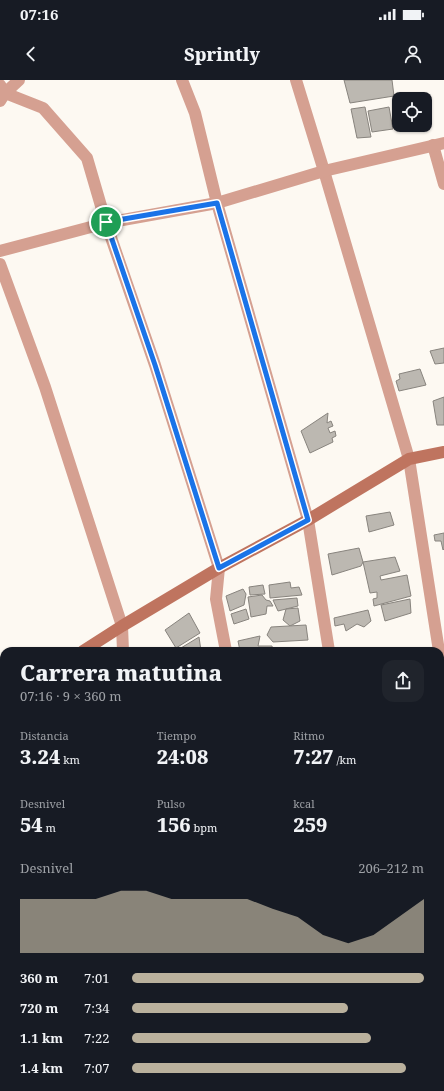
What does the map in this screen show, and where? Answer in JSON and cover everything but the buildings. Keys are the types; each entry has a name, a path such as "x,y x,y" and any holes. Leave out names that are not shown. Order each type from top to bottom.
{"street":[{"path":"2,93 19,80"},
{"path":"182,80 195,113 217,203 308,520 328,647"},
{"path":"296,80 410,459 438,647"},
{"path":"2,93 44,108 87,158 106,222 155,365 219,568 216,599 225,647"},
{"path":"0,251 106,222 217,203 324,171 439,144 444,184"},
{"path":"0,264 45,386 122,626 123,647"},
{"path":"88,647 219,568 308,520 410,459 444,452"}],"route":[{"path":"217,203 308,520 219,568 155,365 106,222 217,203"}]}
